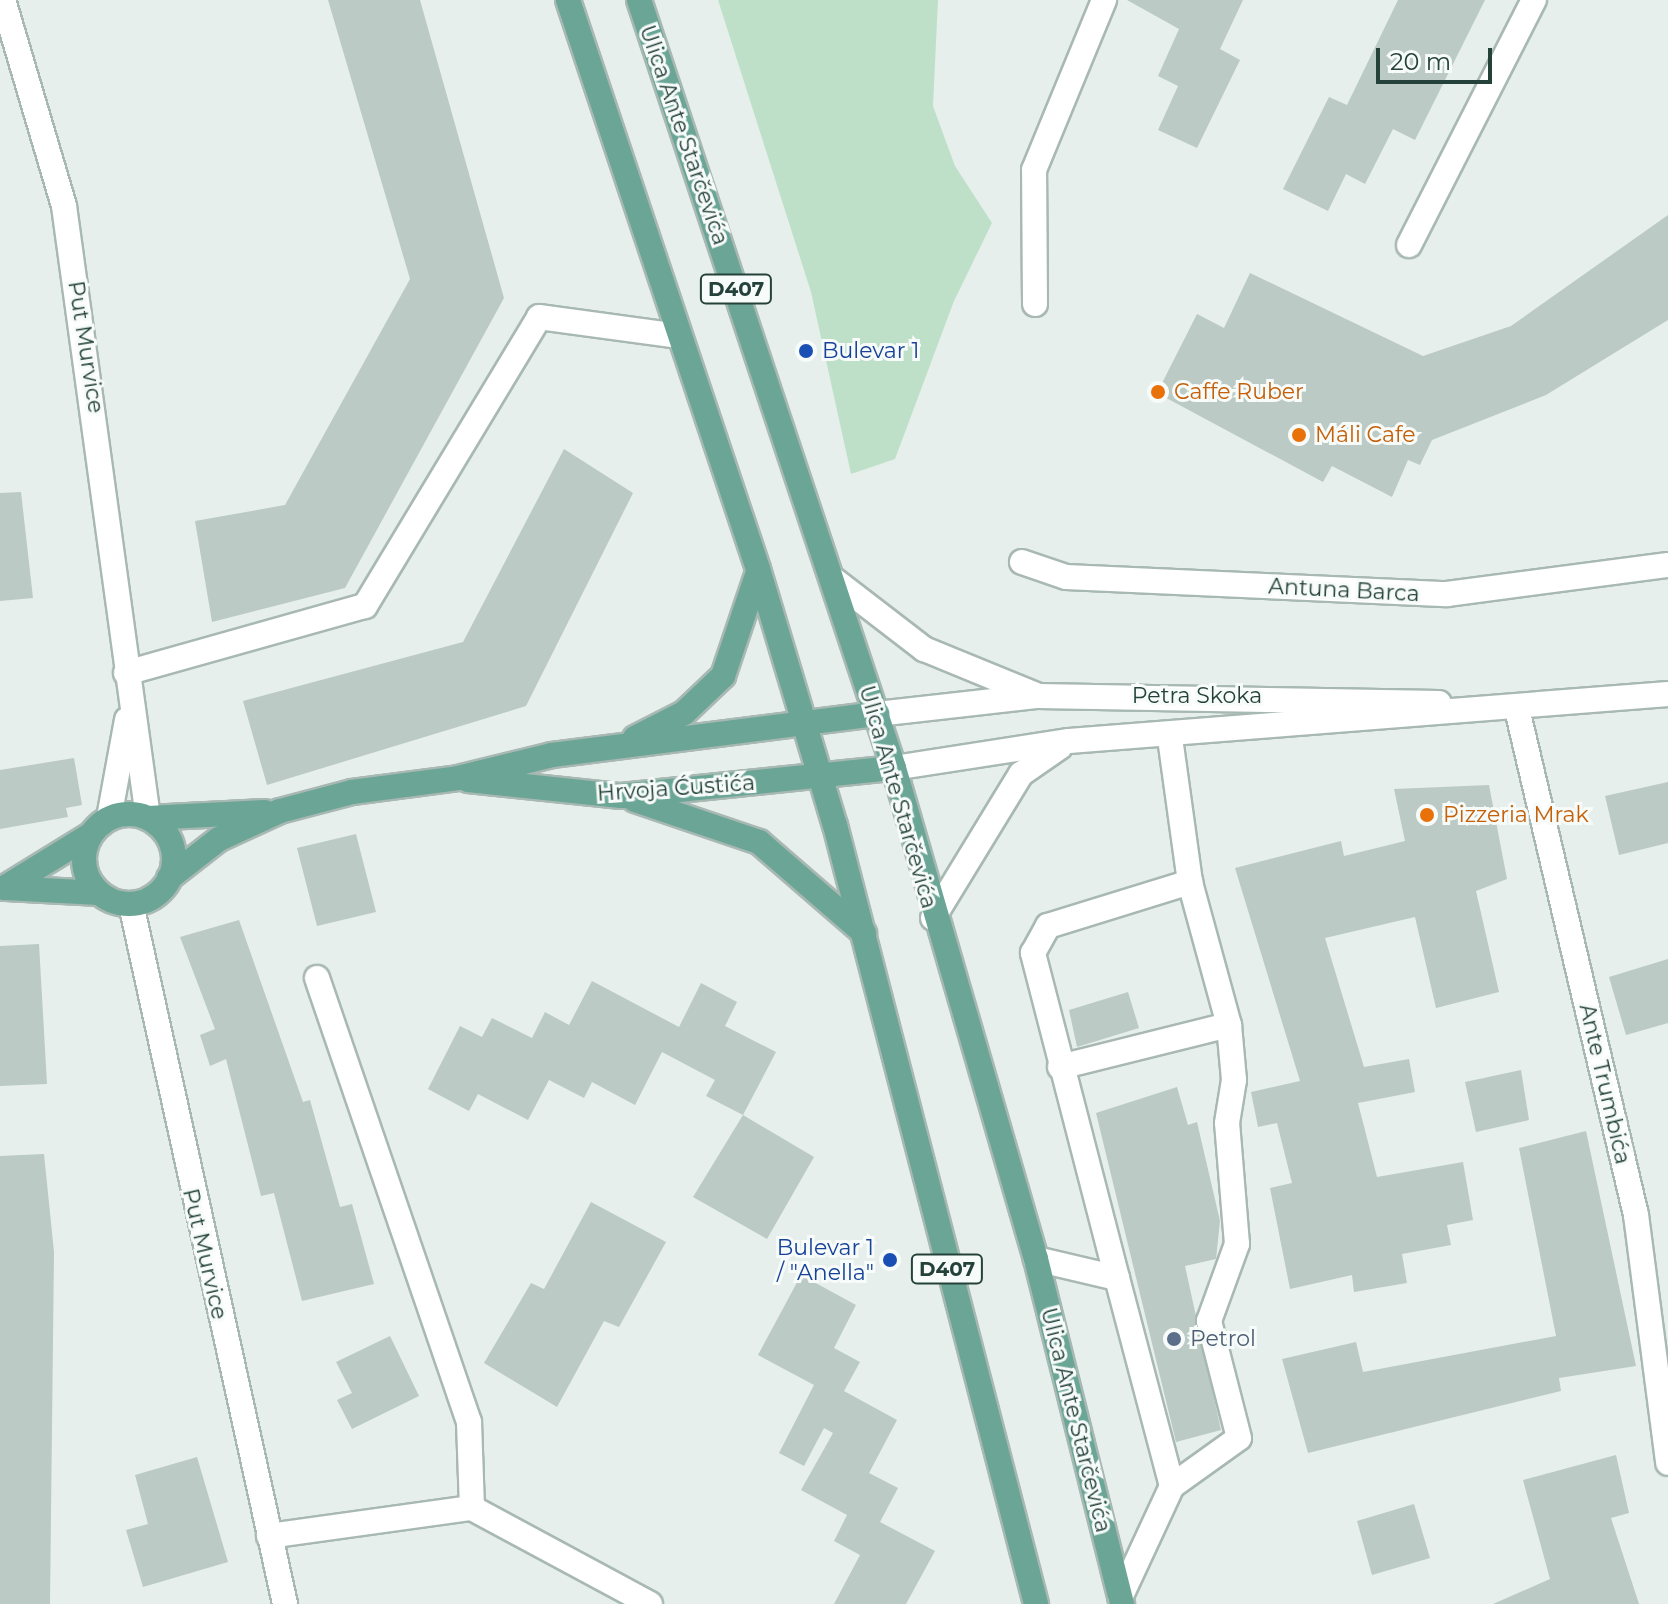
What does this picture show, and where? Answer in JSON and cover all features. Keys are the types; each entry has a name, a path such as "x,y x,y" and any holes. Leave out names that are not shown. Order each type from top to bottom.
{"main road":[{"name":"D407","path":"568,0 758,569 804,725 864,933 1036,1604"},
{"name":"Ulica Ante Starčevića","path":"639,0 894,768 933,918 1036,1259 1121,1601"},
{"path":"619,746 684,713 723,676 758,569"},
{"name":"Hrvoja Ćustića","path":"148,818 280,811 405,781 458,778 619,746 877,714"},
{"name":"Hrvoja Ćustića","path":"458,778 621,796 894,768"},
{"path":"621,796 759,842 864,933"},
{"name":"Hrvoja Ćustića","path":"169,878 194,854 280,811"},
{"path":"109,818 148,818 169,837 169,878 153,897 131,904 99,893 2,888 90,835 109,818"},
{"path":"90,835 84,865 99,893"}],"street":[{"name":"Put Murvice","path":"3,0 64,206 103,454 126,673 148,818"},
{"path":"1035,304 1034,170 1104,0"},
{"path":"1409,245 1534,0"},
{"path":"126,673 365,606 539,317 680,336"},
{"name":"Antuna Barca","path":"1022,562 1066,577 1447,594 1668,565"},
{"path":"833,579 924,649 1038,696"},
{"name":"Petra Skoka","path":"894,768 1069,741 1170,737 1668,694"},
{"name":"Petra Skoka","path":"877,714 1038,696 1360,697 1517,709"},
{"name":"Put Murvice","path":"109,818 130,702"},
{"name":"Ante Trumbića","path":"1517,709 1636,1215 1668,1463"},
{"path":"1121,1601 1172,1486 1239,1438 1209,1321 1237,1244 1227,1123 1234,1080 1229,1025 1190,882 1170,737"},
{"path":"933,918 1021,774 1069,741"},
{"path":"1172,1486 1060,1067 1033,953 1048,926 1190,882"},
{"name":"Put Murvice","path":"131,904 285,1604"},
{"path":"317,978 469,1422 472,1508"},
{"path":"1060,1067 1229,1025"},
{"path":"1036,1259 1117,1278"},
{"path":"269,1536 472,1508 650,1604"}],"green space":[{"path":"718,0 938,0 933,106 955,166 992,223 954,301 895,459 851,474 811,292"}],"building":[{"path":"328,0 420,0 504,298 345,588 212,622 195,521 285,505 410,279"},
{"path":"1127,0 1243,0 1220,49 1240,60 1197,148 1158,130 1178,86 1158,76 1179,29"},
{"path":"1398,0 1485,0 1415,140 1393,129 1365,184 1346,174 1328,211 1283,189 1329,97 1347,105"},
{"path":"1668,215 1668,320 1546,395 1432,440 1420,465 1408,460 1392,497 1332,466 1323,482 1157,393 1197,314 1224,328 1250,273 1423,356 1511,326"},
{"path":"564,449 633,493 526,706 267,785 243,701 463,642"},
{"path":"21,492 33,598 0,601 0,493"},
{"path":"74,758 82,805 66,808 68,817 0,829 0,770"},
{"path":"1668,782 1668,843 1619,855 1605,796"},
{"path":"1489,785 1507,879 1476,891 1499,992 1436,1008 1415,917 1325,938 1364,1067 1409,1059 1415,1092 1358,1103 1377,1177 1463,1162 1473,1220 1447,1225 1451,1245 1402,1254 1407,1283 1354,1292 1352,1275 1290,1289 1270,1188 1292,1183 1277,1123 1258,1127 1251,1092 1300,1081 1235,868 1341,841 1344,856 1405,841 1394,789"},
{"path":"356,834 376,912 317,926 297,848"},
{"path":"239,920 303,1102 310,1100 340,1207 352,1204 374,1284 302,1301 274,1193 261,1196 226,1059 210,1066 200,1035 215,1029 180,937"},
{"path":"39,944 47,1084 0,1086 0,946"},
{"path":"1668,959 1668,1023 1626,1035 1609,977"},
{"path":"592,981 679,1027 701,983 737,1002 725,1026 776,1052 743,1115 706,1096 715,1080 662,1052 635,1105 592,1082 584,1098 549,1080 528,1120 478,1094 469,1111 428,1089 460,1026 482,1037 492,1018 532,1038 545,1012 569,1025"},
{"path":"1128,992 1139,1028 1077,1047 1069,1010"},
{"path":"1521,1070 1529,1120 1476,1132 1465,1082"},
{"path":"1177,1087 1188,1125 1197,1122 1220,1221 1216,1259 1185,1266 1221,1430 1176,1442 1096,1113"},
{"path":"743,1115 814,1157 767,1239 693,1197"},
{"path":"1586,1131 1636,1366 1559,1378 1561,1391 1308,1453 1282,1359 1356,1342 1363,1372 1556,1336 1519,1148"},
{"path":"44,1154 54,1252 50,1604 0,1604 0,1156"},
{"path":"591,1202 666,1242 619,1327 604,1321 557,1407 484,1363 531,1283 544,1289"},
{"path":"801,1275 856,1305 834,1348 860,1362 844,1391 897,1420 869,1473 898,1488 880,1522 935,1551 906,1604 834,1604 860,1555 834,1541 847,1515 801,1490 833,1433 824,1428 804,1466 779,1453 814,1385 758,1355"},
{"path":"390,1336 419,1396 352,1429 337,1400 352,1393 336,1362"},
{"path":"1616,1455 1629,1513 1611,1518 1639,1604 1493,1604 1550,1579 1523,1480"},
{"path":"197,1457 228,1562 143,1587 126,1530 148,1524 135,1475"},
{"path":"1414,1504 1430,1558 1372,1575 1357,1521"}],"place":[{"name":"Bulevar 1","path":"806,351"},
{"name":"Caffe Ruber","path":"1158,392"},
{"name":"Máli Cafe","path":"1299,435"},
{"name":"Pizzeria Mrak","path":"1427,815"},
{"name":"Bulevar 1 / \"Anella\"","path":"890,1260"},
{"name":"Petrol","path":"1174,1339"}]}
